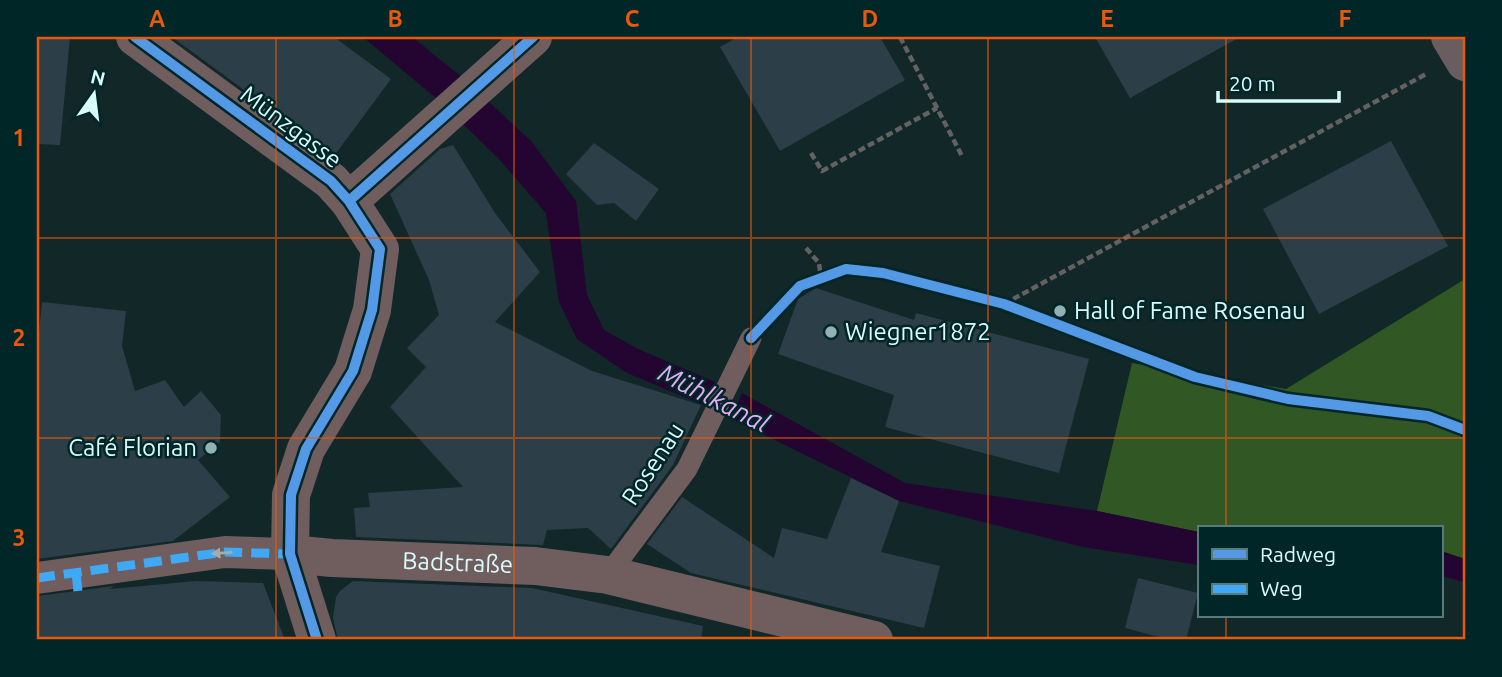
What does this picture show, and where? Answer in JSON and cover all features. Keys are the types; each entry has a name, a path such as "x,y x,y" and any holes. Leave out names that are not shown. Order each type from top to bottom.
{"street":[{"name":"Münzgasse","path":"135,37 331,181 349,201 380,248 372,310 353,371 306,449 290,495 290,554 317,640"},
{"path":"349,201 533,37"},
{"name":"Badstraße","path":"37,578 77,582 225,552 535,566 608,575 874,640"}],"lane":[{"name":"Rosenau","path":"608,575 687,469 751,338"}],"path":[{"path":"900,37 962,156"},
{"path":"1004,304 1459,51"},
{"path":"811,153 822,172 937,108"},
{"path":"806,248 819,263 821,278"}],"green space":[{"path":"1465,279 1465,559 1442,551 1442,526 1198,526 1198,532 1097,511 1132,363 1286,389"}],"shaded area":[{"path":"363,37 412,37 463,78 531,141 576,201 587,295 604,330 638,349 715,382 704,405 627,373 577,339 559,302 546,213 497,157 436,98"},
{"path":"742,393 905,483 1097,511 1198,532 1198,565 1083,547 899,501 732,419"},
{"path":"1442,551 1465,559 1465,582 1442,576"}],"building":[{"path":"37,37 70,37 60,145 37,144"},
{"path":"172,37 334,37 391,79 334,156"},
{"path":"738,37 880,37 905,80 780,151 720,47"},
{"path":"1095,37 1240,37 1130,98"},
{"path":"1391,141 1448,246 1319,314 1263,209"},
{"path":"594,143 659,189 636,221 614,203 597,205 566,174"},
{"path":"453,145 495,213 540,272 495,322 592,371 701,405 673,465 611,549 588,528 547,530 543,545 356,537 354,508 370,507 368,493 463,487 390,407 426,367 407,348 439,315 429,280 390,194 440,149"},
{"path":"816,288 914,320 916,313 1089,359 1059,473 885,427 894,395 778,354 798,299"},
{"path":"42,302 126,311 122,346 135,391 165,380 184,407 201,391 221,415 220,442 198,460 230,497 173,541 37,559 37,352"},
{"path":"851,478 899,501 881,552 940,566 924,628 691,573 647,544 682,497 774,558 782,528 827,539"},
{"path":"1138,578 1198,593 1186,640 1170,640 1125,628"},
{"path":"196,581 263,583 285,640 37,640 37,596 114,586 110,589"},
{"path":"353,581 532,588 703,626 701,640 338,640 333,618 336,597"}],"marked path":[{"path":"37,578 225,552 290,554"},
{"path":"76,573 78,591"}],"cycle path":[{"path":"135,37 331,181 349,201 380,249 372,310 353,371 306,449 291,495 290,554 317,640"},
{"path":"349,201 533,37"},
{"path":"751,338 800,286 846,269 883,273 1004,304 1195,377 1288,399 1428,416 1465,430"}],"place":[{"name":"Hall of Fame Rosenau","path":"1060,311"},
{"name":"Wiegner1872","path":"831,332"},
{"name":"Café Florian","path":"211,448"}],"water label":[{"name":"Mühlkanal","path":"714,398"}]}
